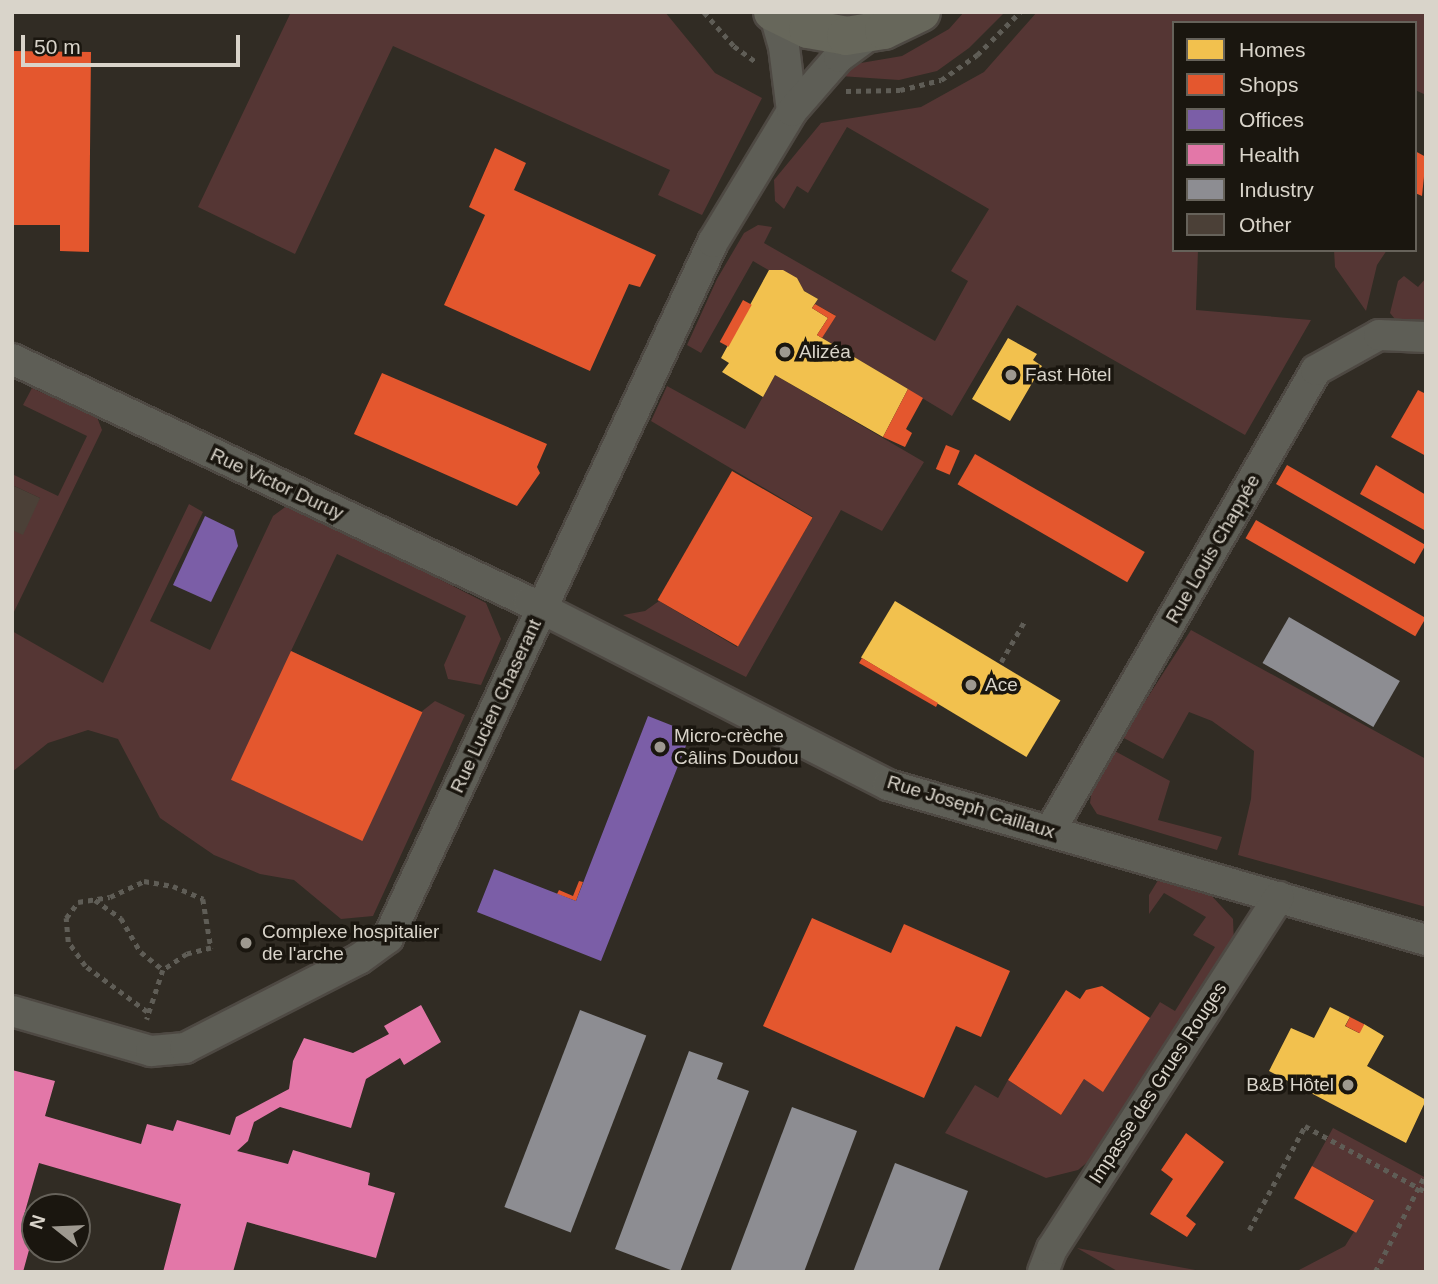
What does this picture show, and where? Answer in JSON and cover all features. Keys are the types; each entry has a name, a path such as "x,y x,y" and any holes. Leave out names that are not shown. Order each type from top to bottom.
{"main road":[{"path":"773,12 820,33 872,33 921,12"}],"street":[{"path":"773,12 796,96"},
{"name":"Rue Lucien Chaserant","path":"12,1011 151,1052 185,1048 359,959 388,938 713,242 796,96 839,57 872,33"},
{"name":"Rue Louis Chappée","path":"1050,831 1315,370 1379,335 1426,337"},
{"name":"Rue Victor Duruy","path":"12,359 542,608"},
{"name":"Rue Joseph Caillaux","path":"542,608 888,785 1426,940"},
{"name":"Impasse des Grues Rouges","path":"1043,1272 1052,1249 1279,898"}],"path":[{"path":"704,12 734,46 796,96 900,90 941,80 977,55 1020,12"},
{"path":"1002,662 1024,622"},
{"path":"147,1012 85,966 68,942 66,918 78,902 95,900 144,881 173,886 203,899 211,948 187,954 163,970 147,1012 151,1052"},
{"path":"95,900 121,918 141,952 163,970"},
{"path":"1249,1230 1305,1126 1426,1192"},
{"path":"1375,1272 1426,1173"}],"shaded area":[{"path":"291,12 665,12 715,73 762,98 702,215 658,195 670,170 393,46 295,254 198,207"},
{"path":"964,12 1005,12 969,48 937,71 899,80 840,76 849,65 902,56 949,29"},
{"path":"1037,12 1426,12 1426,95 1417,91 1417,21 1172,21 1172,252 1198,252 1196,310 1311,320 1245,435 1017,305 952,416 822,338 835,315 815,304 818,299 753,261 701,353 687,345 717,279 744,233 758,225 772,227 764,243 935,341 968,281 951,271 989,209 847,127 808,193 797,186 784,209 775,201 774,180 821,123 921,107 984,72"},
{"path":"1334,252 1386,252 1377,265 1366,311 1335,267"},
{"path":"1404,276 1418,287 1426,278 1426,324 1399,324 1390,313 1398,281"},
{"path":"775,375 924,462 882,531 841,510 746,677 623,615 645,611 659,601 737,647 813,517 651,421 667,386 745,429"},
{"path":"32,388 97,417 102,430 12,616 12,530 40,498 12,485 12,474 58,496 87,436 23,405"},
{"path":"296,499 330,523 486,603 501,639 481,685 448,679 444,665 466,616 337,554 291,651 421,712 435,701 465,715 373,916 341,919 294,880 260,874 214,855 160,818 118,739 88,730 48,743 12,772 12,631 103,683 189,504 203,512 150,621 210,650 273,516"},
{"path":"1191,630 1426,759 1426,907 1238,855 1251,799 1254,751 1212,721 1189,712 1163,759 1122,737"},
{"path":"1113,750 1170,781 1158,820 1222,837 1217,850 1097,814 1090,803 1092,788"},
{"path":"1160,877 1210,894 1233,919 1234,944 1106,1147 1078,1170 1046,1178 945,1133 975,1085 998,1098 1008,1080 1061,1115 1084,1079 1103,1091 1160,1002 1175,1011 1215,947 1193,935 1206,917 1164,893 1149,914 1149,895"},
{"path":"1333,1128 1426,1178 1426,1272 1283,1272 1299,1270 1345,1246 1374,1200 1312,1166"},
{"path":"1077,1248 1206,1272 1119,1272"}],"building: Homes":[{"name":"Alizéa","path":"769,270 783,270 797,278 804,291 818,299 812,308 828,318 817,335 908,389 883,437 775,375 763,397 722,372 729,363 721,358"},
{"name":"Fast Hôtel","path":"1008,338 1037,354 1033,360 1042,366 1010,421 972,399"},
{"name":"Ace","path":"895,601 1060,700 1026,757 861,658"},
{"name":"B&B Hôtel","path":"1330,1007 1350,1017 1345,1026 1359,1033 1364,1024 1384,1036 1367,1066 1426,1100 1406,1143 1269,1071 1291,1028 1314,1038"}],"building: Shops":[{"path":"12,51 91,52 89,252 60,251 60,225 12,225"},
{"path":"495,148 526,163 514,190 656,255 640,287 629,284 590,371 444,305 485,215 469,207"},
{"path":"1417,152 1426,157 1422,196 1417,194"},
{"path":"743,300 752,305 728,347 720,342"},
{"path":"815,304 836,316 822,338 817,335 828,318 812,308"},
{"path":"382,373 547,444 537,467 540,473 517,506 354,434"},
{"path":"908,389 923,398 906,429 912,433 905,447 883,437"},
{"path":"1418,390 1426,394 1426,456 1391,437"},
{"path":"946,445 960,451 950,475 936,469"},
{"path":"975,454 1145,552 1127,582 958,484"},
{"path":"1287,465 1426,545 1415,564 1276,484"},
{"path":"1376,465 1426,495 1426,531 1360,494"},
{"path":"732,471 813,518 738,647 658,600"},
{"path":"1256,520 1426,618 1415,636 1246,538"},
{"path":"291,651 422,712 362,841 231,780"},
{"path":"862,658 938,703 936,707 859,663"},
{"path":"579,881 583,882 576,901 557,894 559,890 573,896"},
{"path":"812,918 891,953 904,924 1010,971 981,1037 956,1026 924,1098 763,1026"},
{"path":"1102,986 1150,1018 1103,1092 1084,1079 1061,1115 1008,1080 1066,990 1080,999 1086,990"},
{"path":"1350,1017 1364,1024 1360,1033 1345,1026"},
{"path":"1186,1133 1224,1162 1186,1216 1196,1224 1187,1237 1150,1214 1173,1179 1161,1170"},
{"path":"1312,1166 1374,1200 1356,1233 1294,1198"}],"building: Offices":[{"path":"205,516 234,530 238,546 211,602 173,585"},
{"path":"648,716 691,733 601,961 477,912 494,869 576,901"}],"building: Health":[{"path":"421,1005 441,1042 404,1065 400,1058 366,1079 351,1128 280,1107 254,1122 248,1141 237,1151 288,1164 293,1150 370,1173 368,1185 395,1193 376,1258 247,1222 233,1272 163,1272 181,1204 39,1163 30,1193 21,1193 21,1263 25,1263 23,1272 12,1272 12,1070 55,1081 45,1116 141,1144 147,1124 173,1131 177,1120 230,1135 236,1117 289,1089 293,1061 304,1038 353,1053 389,1034 384,1026"}],"building: Industry":[{"path":"1289,617 1400,681 1373,727 1262,663"},
{"path":"580,1010 646,1035 571,1232 504,1207"},
{"path":"689,1051 723,1063 717,1079 749,1091 680,1272 676,1272 615,1249"},
{"path":"792,1107 857,1131 804,1272 730,1272"},
{"path":"895,1163 968,1191 938,1272 853,1272"}],"building: Other":[{"path":"12,485 40,498 23,535 12,530"}],"place":[{"name":"Alizéa","path":"785,352"},
{"name":"Fast Hôtel","path":"1011,375"},
{"name":"Ace","path":"971,685"},
{"name":"Micro-crèche Câlins Doudou","path":"660,747"},
{"name":"Complexe hospitalier de l'arche","path":"246,943"},
{"name":"B&B Hôtel","path":"1348,1085"}]}
